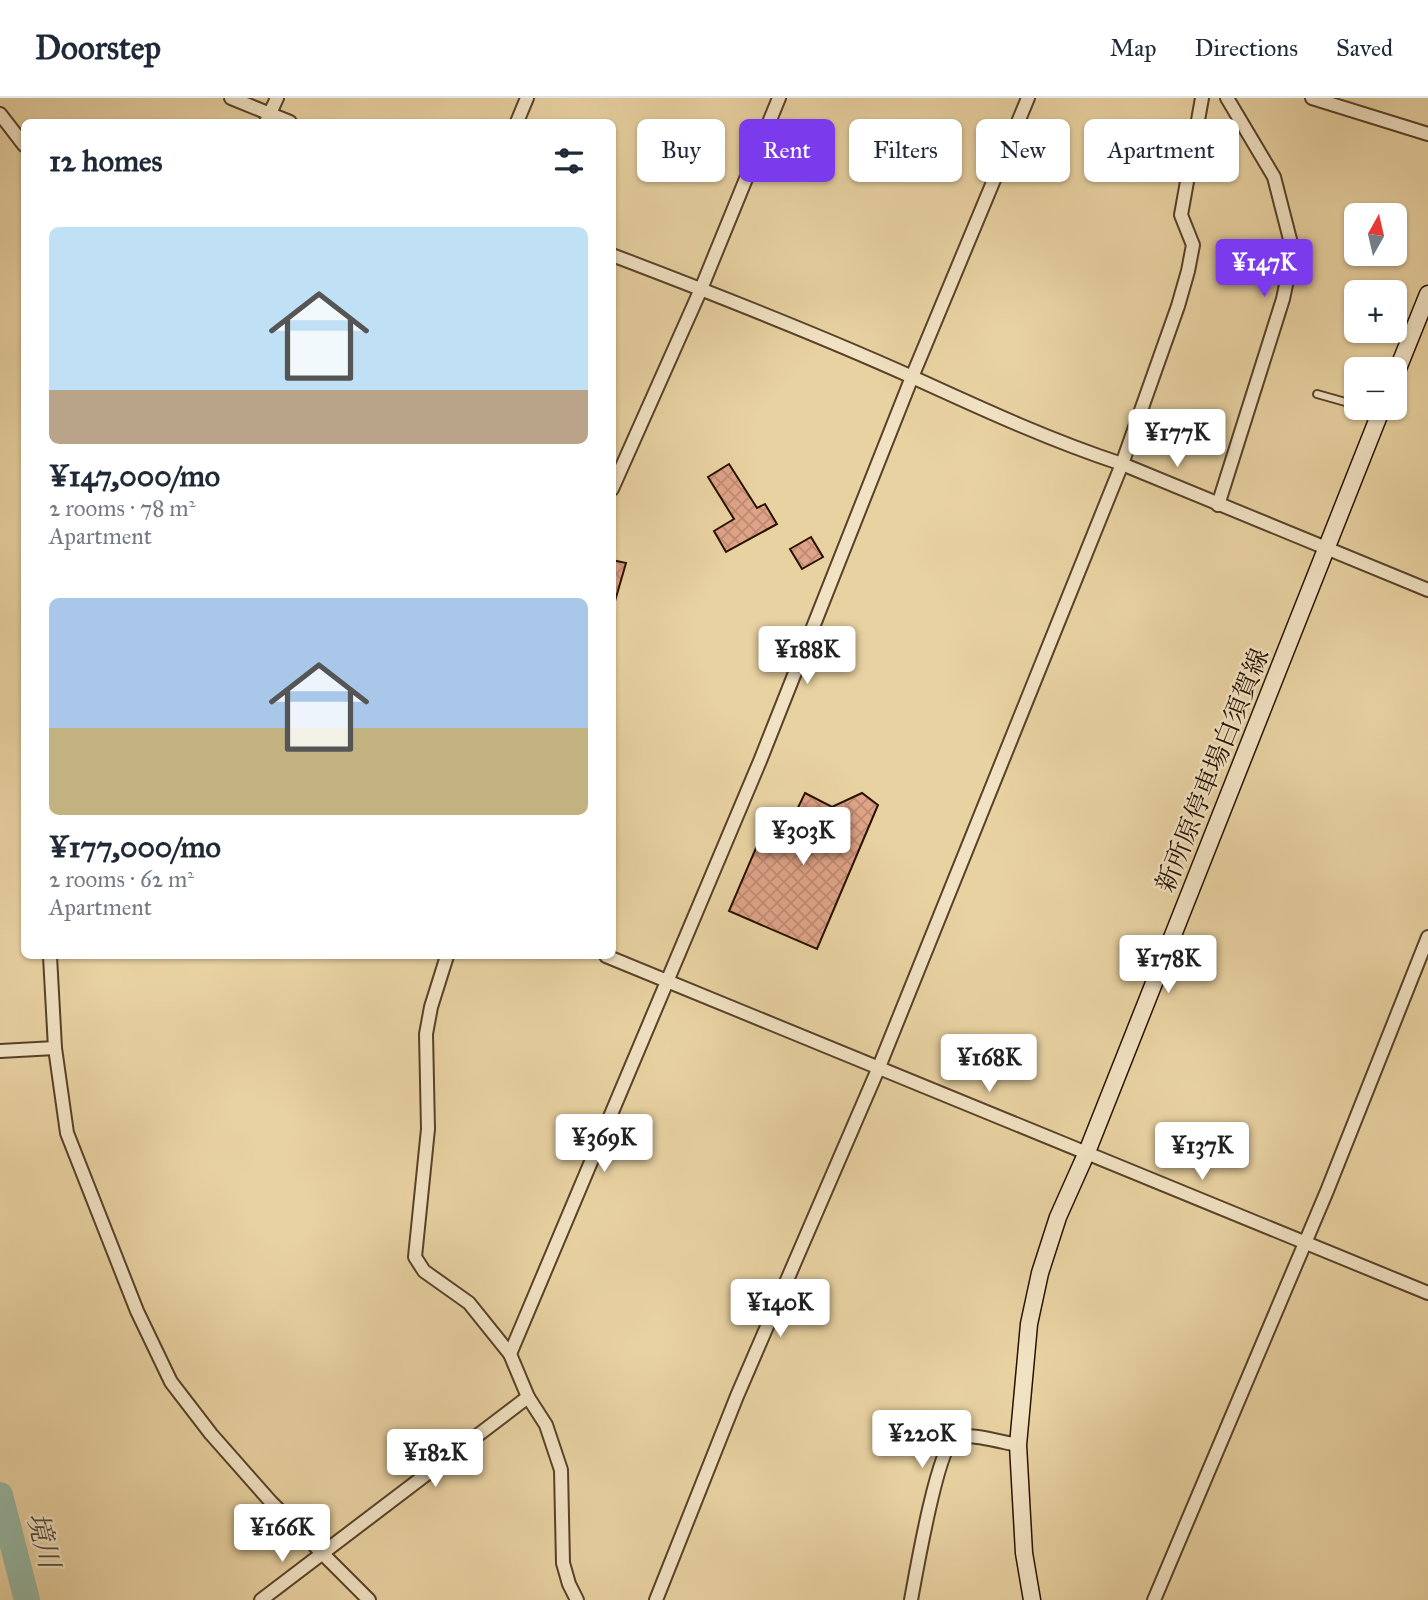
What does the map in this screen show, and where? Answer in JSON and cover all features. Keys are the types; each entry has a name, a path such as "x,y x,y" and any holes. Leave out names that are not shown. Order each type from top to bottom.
{"main road":[{"path":"1403,357 1428,294"},
{"name":"新所原停車場白須賀線","path":"1032,1600 1024,1553 1018,1445 1029,1324 1040,1273 1058,1217 1087,1152 1326,547 1371,420"}],"street":[{"path":"231,98 268,118 277,98"},
{"path":"518,119 527,98"},
{"path":"616,480 701,289 779,98"},
{"path":"510,1354 760,761 912,377 1028,98"},
{"path":"656,1600 737,1396 879,1067 1122,464 1188,271 1193,245 1181,215 1202,98"},
{"path":"1218,505 1283,299 1293,251 1274,177 1227,98"},
{"path":"1312,98 1428,134"},
{"path":"0,114 21,141"},
{"path":"616,257 912,377 990,414 1122,464 1428,590"},
{"path":"1154,1600 1327,1191 1428,937"},
{"path":"50,959 55,1048 67,1133 137,1311 171,1382 262,1493 369,1600"},
{"path":"446,959 431,1007 426,1034 428,1129 415,1257 424,1270 469,1303 510,1354 528,1397 546,1425 561,1470 564,1563 569,1584 577,1600"},
{"path":"613,959 1428,1293"},
{"path":"0,1051 55,1048"},
{"path":"261,1600 528,1397"},
{"path":"911,1600 936,1484 946,1451 954,1438 964,1435 1018,1445"}],"lane":[{"path":"1317,394 1344,402"}],"building":[{"path":"729,464 757,508 765,504 777,524 726,552 714,531 734,519 708,477"},
{"path":"811,537 823,557 802,569 790,549"},
{"path":"616,561 626,563 616,598"},
{"path":"805,793 832,807 862,793 878,805 817,949 729,911 771,813 794,816"}],"waterway":[{"name":"境川","path":"0,1495 27,1600"}]}
